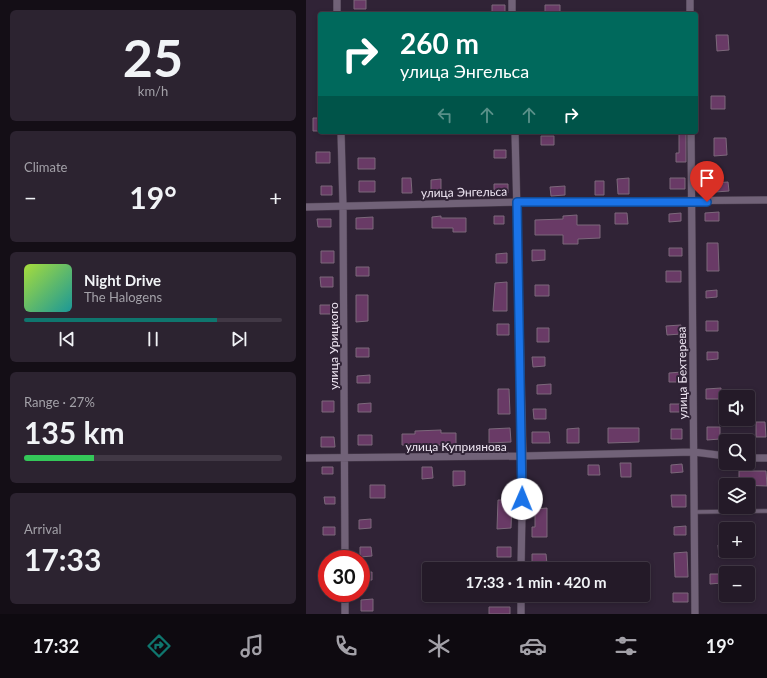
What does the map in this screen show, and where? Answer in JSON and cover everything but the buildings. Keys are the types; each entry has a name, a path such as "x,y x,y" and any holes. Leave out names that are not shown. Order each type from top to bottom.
{"street":[{"path":"337,0 337,12"},
{"path":"512,0 512,12"},
{"path":"690,0 690,12"},
{"name":"улица Урицкого","path":"341,134 343,206 345,550"},
{"path":"515,134 523,456 521,562"},
{"name":"улица Бехтерева","path":"691,134 695,614"},
{"name":"улица Энгельса","path":"306,206 517,202 692,202 767,200"},
{"name":"улица Куприянова","path":"306,458 523,456 694,452 719,455"},
{"path":"755,458 767,458"},
{"path":"345,602 345,614"},
{"path":"521,602 521,614"}],"lane":[{"path":"694,512 767,511"}],"route":[{"path":"522,499 523,456 517,202 707,202"}]}
